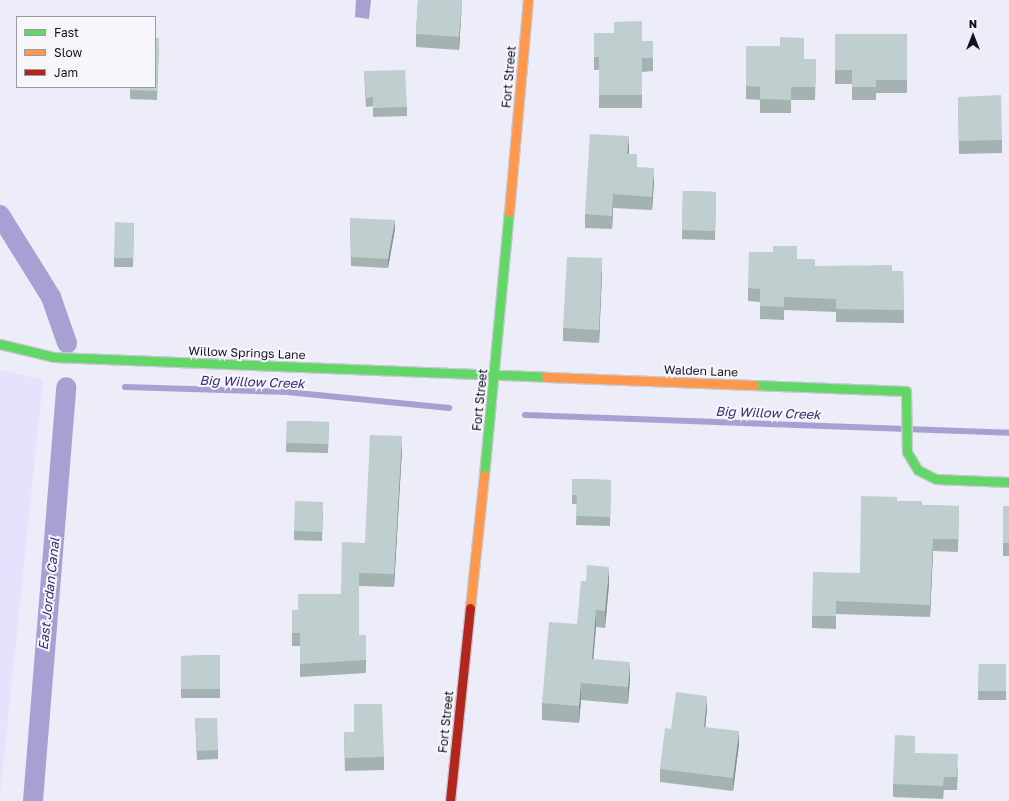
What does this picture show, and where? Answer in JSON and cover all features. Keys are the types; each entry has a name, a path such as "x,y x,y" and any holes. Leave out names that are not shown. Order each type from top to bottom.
{"street":[{"name":"Fort Street","path":"450,801 494,376 528,0"},
{"name":"Willow Springs Lane","path":"0,344 54,357 494,376"},
{"name":"Walden Lane","path":"494,376 906,391 906,446 911,463 926,476 1009,482"}],"shaded area":[{"path":"356,0 371,0 369,19 355,17"},
{"path":"0,370 43,380 0,796"}],"building":[{"path":"418,0 462,0 459,37 416,34"},
{"path":"642,21 642,41 653,41 653,58 642,58 642,95 599,95 599,57 594,57 594,33 614,33 614,22"},
{"path":"835,34 907,34 907,80 876,80 876,87 852,87 852,70 835,70"},
{"path":"780,37 804,38 804,59 816,59 815,87 791,87 791,100 760,99 760,87 746,86 746,46 780,46"},
{"path":"156,38 159,38 157,91 130,90 130,88 156,88"},
{"path":"405,70 407,107 373,108 373,97 366,98 364,71"},
{"path":"1001,95 1002,140 959,141 958,97"},
{"path":"590,134 629,136 627,154 637,154 637,167 654,168 652,197 613,194 612,216 585,214"},
{"path":"683,191 716,192 715,231 682,230"},
{"path":"350,218 395,220 388,259 351,257"},
{"path":"115,222 134,223 133,258 114,258"},
{"path":"773,246 797,246 797,259 815,259 815,266 892,265 892,271 903,271 904,310 836,309 836,299 784,297 784,307 760,306 760,289 748,288 749,252 773,252"},
{"path":"567,257 602,258 599,330 563,328"},
{"path":"287,421 329,422 328,444 286,443"},
{"path":"370,435 402,436 394,574 359,573 359,635 366,635 366,660 300,664 300,633 292,633 292,610 298,610 298,594 341,594 342,542 365,543"},
{"path":"572,479 611,480 610,517 576,516 577,495 572,495"},
{"path":"861,496 897,497 897,501 922,501 922,505 959,506 958,539 933,539 930,605 836,601 836,616 812,616 813,572 860,573"},
{"path":"295,501 323,502 322,532 294,531"},
{"path":"1003,506 1009,506 1009,543 1003,543"},
{"path":"587,565 609,567 605,611 596,610 592,659 630,662 628,687 581,683 579,706 542,703 549,622 577,624 581,581 586,581"},
{"path":"220,655 220,689 181,689 181,656"},
{"path":"979,664 1006,664 1006,691 978,691"},
{"path":"676,692 707,696 704,727 739,731 733,778 660,769 665,728 671,729"},
{"path":"354,704 382,704 384,757 345,758 344,732 354,732"},
{"path":"195,718 217,718 218,750 197,751"},
{"path":"895,735 915,736 915,753 958,754 957,777 944,777 943,786 893,784"}],"waterway":[{"name":"East Jordan Canal","path":"0,215 51,297 67,343"},
{"name":"East Jordan Canal","path":"33,801 66,387"},
{"name":"Big Willow Creek","path":"125,387 287,392 449,408"},
{"name":"Big Willow Creek","path":"525,415 1009,433"}],"traffic: fast":[{"path":"484,475 509,212"},
{"path":"0,344 54,357 546,377"},
{"path":"754,385 906,391 907,452 918,470 936,479 1009,482"}],"traffic: slow":[{"path":"509,212 528,0"},
{"path":"546,377 754,385"},
{"path":"470,608 484,475"}],"traffic: jam":[{"path":"450,801 470,608"}]}
